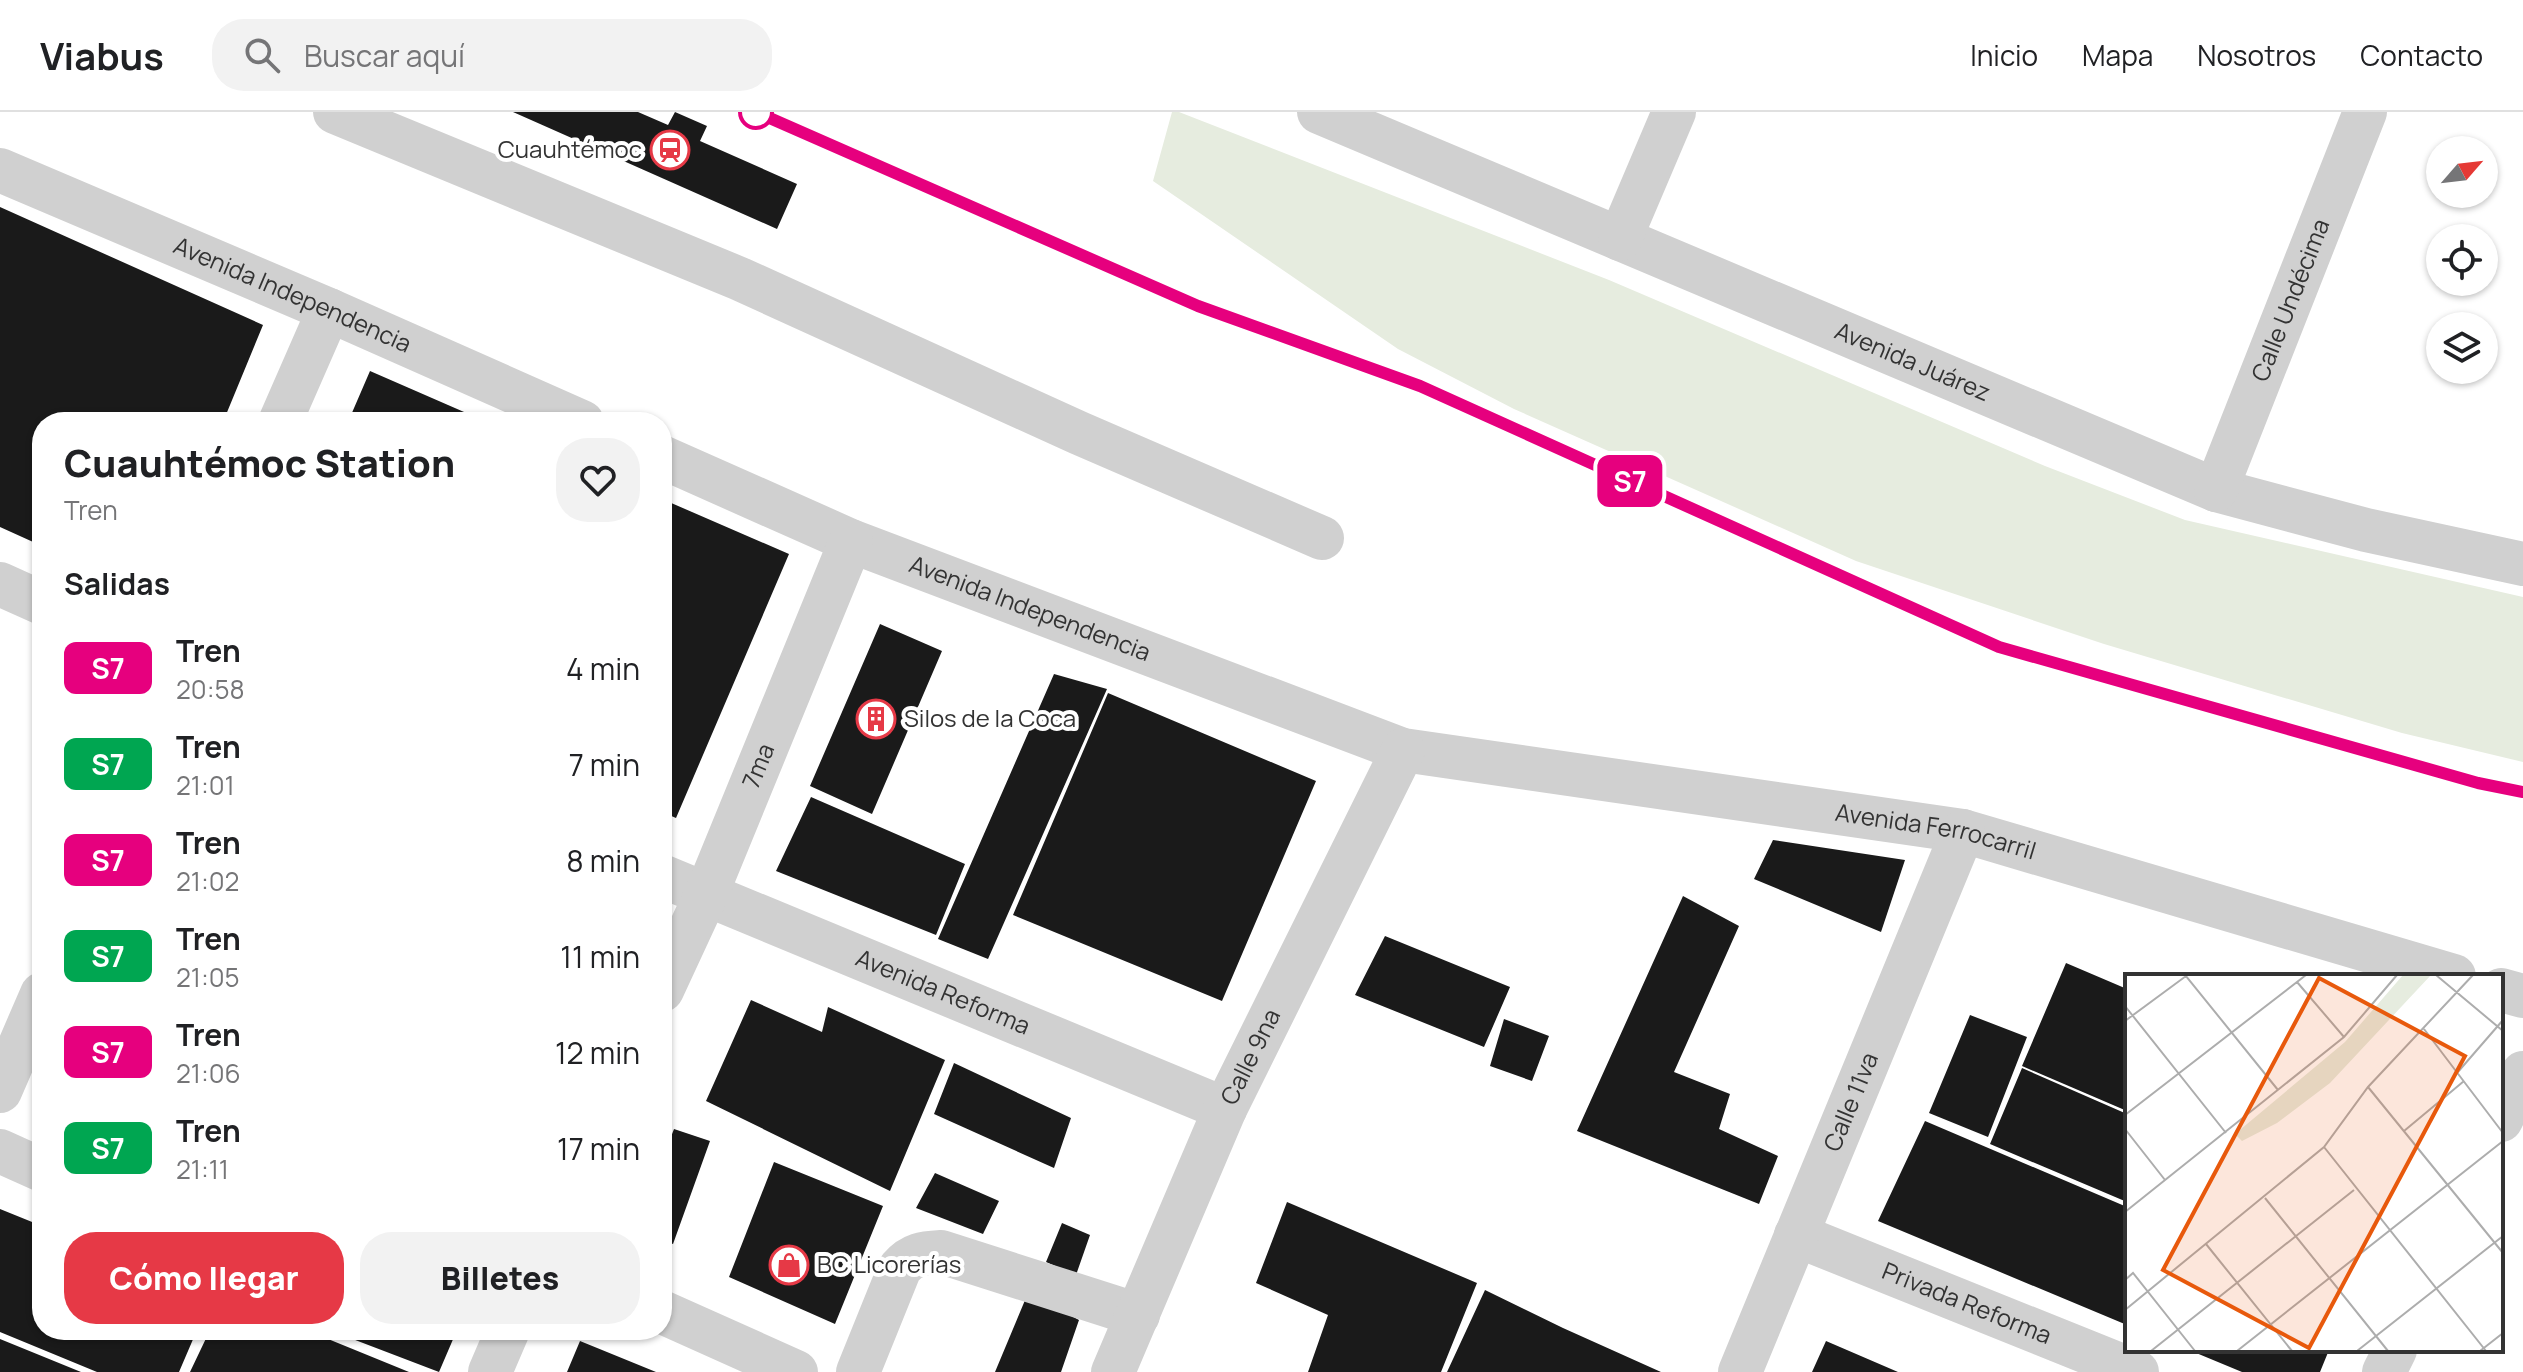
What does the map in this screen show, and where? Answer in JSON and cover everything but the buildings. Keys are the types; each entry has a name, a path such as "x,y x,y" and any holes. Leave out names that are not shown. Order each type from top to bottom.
{"street":[{"path":"335,112 740,279 1079,433 1322,538"},
{"name":"Avenida Juárez","path":"1319,112 2216,490 2366,530 2523,564"},
{"path":"1620,239 1674,112"},
{"name":"Calle Undécima","path":"2216,490 2365,112"},
{"name":"Avenida Independencia","path":"0,170 559,412"},
{"path":"284,412 329,310"},
{"name":"Avenida Independencia","path":"672,461 851,541 1403,750"},
{"name":"7ma","path":"672,968 706,895 851,541"},
{"path":"0,584 32,598"},
{"name":"Avenida Ferrocarril","path":"1403,750 1963,831 2447,974"},
{"name":"Calle 9na","path":"1113,1372 1225,1109 1403,750"},
{"name":"Calle 11va","path":"1740,1372 1963,831"},
{"name":"Avenida Reforma","path":"672,880 1225,1109"},
{"path":"2503,991 2523,996"},
{"path":"0,1091 28,1020"},
{"path":"2503,1116 2523,1073"},
{"path":"0,1151 32,1165"},
{"name":"Privada Reforma","path":"1796,1235 2137,1372"},
{"path":"858,1372 900,1268 909,1257 926,1253 941,1252 1138,1315"},
{"path":"672,1316 796,1372"},
{"path":"490,1372 504,1340"},
{"path":"2384,1372 2394,1352"}],"shaded area":[{"path":"1172,112 1179,112 1609,280 2045,466 2185,520 2523,597 2523,762 2402,733 2104,644 1856,561 1514,409 1398,349 1153,181"}],"railway":[{"path":"756,112 1198,306 1420,386 1999,647 2478,783 2523,792"}],"train":[{"name":"S7","path":"756,112 1198,306 1420,386 1999,647 2478,783 2523,792"}],"place":[{"name":"Cuauhtémoc","path":"670,150"},
{"name":"Silos de la Coca","path":"876,719"},
{"name":"BC Licorerías","path":"789,1265"}]}
